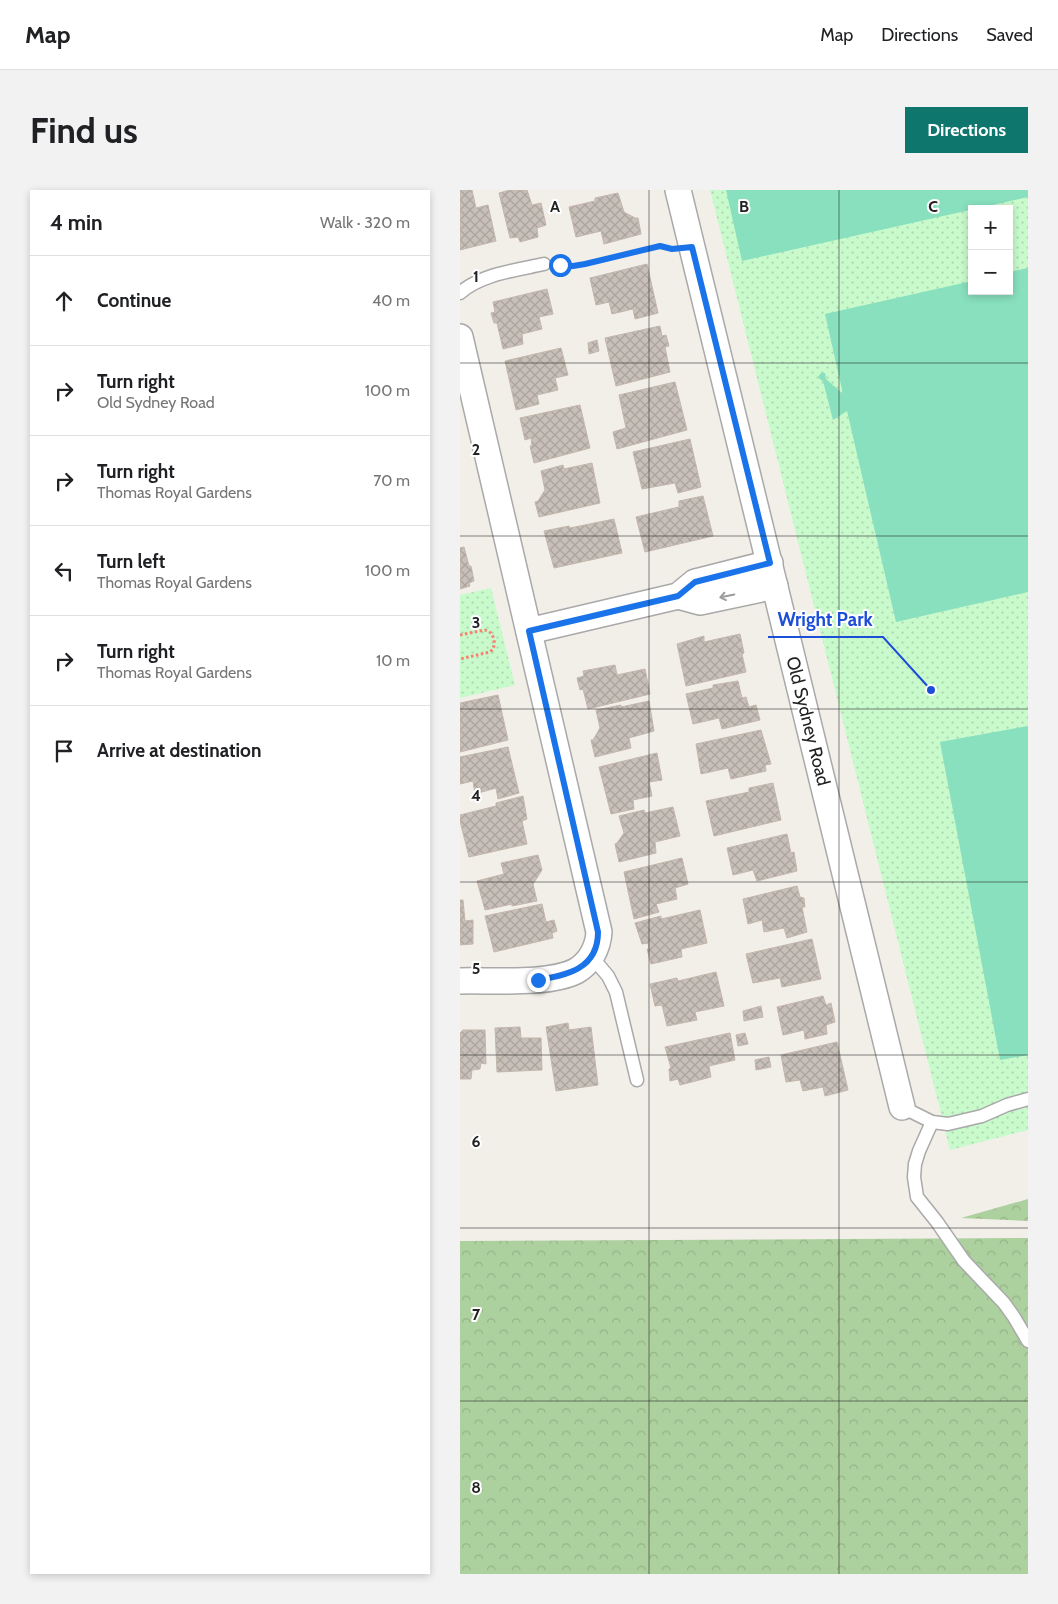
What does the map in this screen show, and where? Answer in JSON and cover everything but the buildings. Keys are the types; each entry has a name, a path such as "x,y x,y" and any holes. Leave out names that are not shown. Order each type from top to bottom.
{"street":[{"name":"Old Sydney Road","path":"678,190 902,1107"},
{"path":"460,337 598,927 597,944 592,956 584,965 576,970 546,978 528,980 460,981"},
{"path":"529,631 678,596 695,582 772,574"}],"lane":[{"path":"460,293 467,286 479,280 544,264"},
{"path":"592,956 608,976 616,992 637,1080"},
{"path":"902,1107 932,1122 955,1124 1028,1100"},
{"path":"932,1122 915,1164 914,1177 917,1197 964,1261 1004,1303 1028,1342"}],"path":[{"path":"544,264 545,262 573,266 658,247 672,249 692,247"},
{"path":"460,635 485,630 491,633 494,642 490,652 460,659"}],"green space":[{"path":"710,190 1028,190 1028,1130 950,1150"},
{"path":"726,190 1028,190 1028,197 992,205 968,205 968,210 742,261"},
{"path":"1028,268 1028,592 896,622 847,411 833,420 823,381 818,377 821,373 825,373 826,379 843,394 825,314 968,282 968,295 1013,295 1013,271"},
{"path":"491,588 515,685 460,698 460,595"},
{"path":"1028,726 1028,1055 1000,1060 940,742"},
{"path":"1028,1199 1028,1221 961,1218"},
{"path":"1028,1238 1028,1574 460,1574 460,1241"}],"place":[{"name":"Wright Park","path":"931,690"}],"route":[{"path":"538,980 572,972 580,968 592,955 597,944 598,932 529,631 678,596 695,582 770,563 692,247 672,249 660,246 585,264 573,266 560,265"}]}
